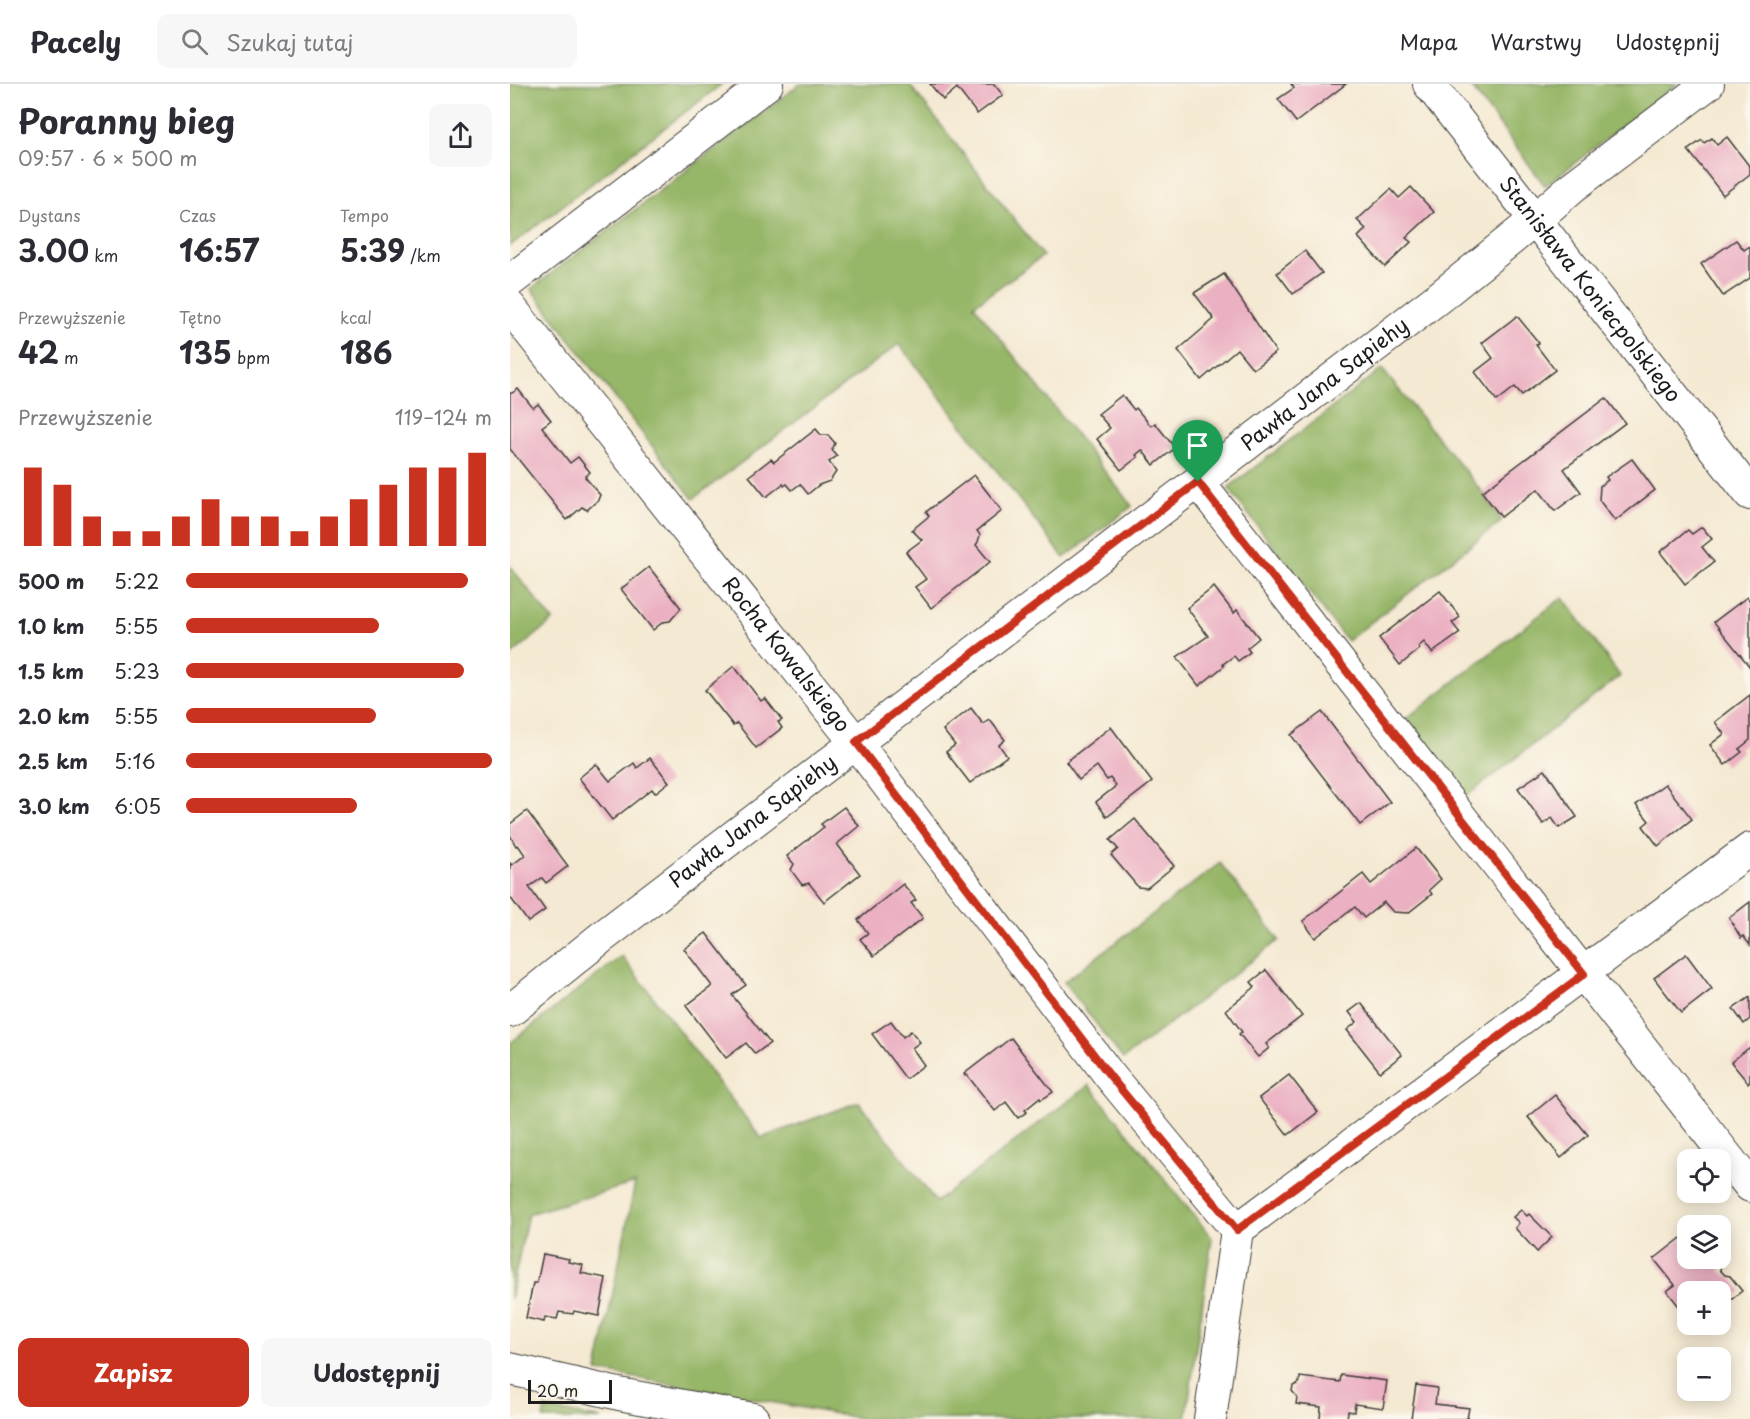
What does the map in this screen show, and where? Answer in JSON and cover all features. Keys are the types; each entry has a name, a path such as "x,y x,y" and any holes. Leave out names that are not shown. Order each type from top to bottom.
{"street":[{"path":"510,281 767,84"},
{"name":"Stanisława Koniecpolskiego","path":"1429,84 1750,494"},
{"name":"Pawła Jana Sapiehy","path":"510,1011 602,937 1442,295 1571,188 1708,84"},
{"name":"Rocha Kowalskiego","path":"510,307 856,742 1110,1076 1237,1230"},
{"path":"1198,482 1750,1186"},
{"path":"1210,1419 1237,1230 1750,849"},
{"path":"510,1370 619,1394 753,1419"}],"green space":[{"path":"510,84 722,84 510,246"},
{"path":"800,84 909,84 1043,256 974,305 1132,506 1064,558 899,344 693,499 531,289"},
{"path":"1469,84 1677,84 1545,186"},
{"path":"1382,369 1482,492 1502,521 1347,641 1228,488"},
{"path":"510,566 553,621 510,656"},
{"path":"1563,597 1620,676 1467,796 1407,718"},
{"path":"1220,863 1279,940 1123,1059 1064,982"},
{"path":"622,956 761,1138 859,1102 936,1202 1089,1085 1212,1238 1186,1419 864,1419 597,1371 635,1183 528,1214 510,1300 510,1043"},
{"path":"545,1408 602,1419 543,1419"}],"building":[{"path":"930,84 994,84 1003,95 977,114 957,88 943,100"},
{"path":"1291,84 1346,84 1296,122 1278,99 1294,88"},
{"path":"1727,137 1750,167 1750,174 1723,195 1688,150 1702,140 1704,143 1712,138 1717,145"},
{"path":"1411,187 1434,212 1406,238 1411,242 1385,267 1358,237 1366,229 1357,220 1391,189 1399,198"},
{"path":"1736,240 1744,250 1750,246 1750,278 1723,296 1701,264"},
{"path":"1305,251 1322,273 1293,294 1277,273"},
{"path":"1224,274 1276,352 1253,369 1237,349 1201,380 1178,350 1214,319 1194,293"},
{"path":"1517,316 1539,343 1536,345 1555,370 1522,395 1515,387 1497,401 1475,372 1493,358 1482,343"},
{"path":"518,389 533,408 538,404 551,420 542,427 570,463 578,457 590,472 585,477 600,495 587,510 582,507 567,520 510,449 510,393"},
{"path":"1122,395 1151,426 1155,423 1175,448 1154,465 1142,450 1136,455 1138,457 1121,470 1097,439 1110,428 1098,414"},
{"path":"1606,398 1625,423 1564,469 1581,492 1555,511 1538,489 1501,517 1482,492"},
{"path":"816,429 821,435 828,435 835,443 832,450 837,456 829,462 836,472 830,481 819,485 808,494 800,484 792,490 787,484 784,486 783,484 766,497 749,476 771,459 774,462"},
{"path":"1632,459 1655,490 1615,521 1599,500 1600,486 1608,480 1606,477"},
{"path":"974,475 1002,511 977,531 980,535 976,545 990,562 931,608 915,587 926,579 906,552 922,540 912,530 929,516 926,512"},
{"path":"1702,527 1712,539 1702,547 1714,562 1685,584 1660,552 1688,530 1692,534"},
{"path":"649,567 681,608 670,621 663,622 653,630 621,589"},
{"path":"1214,587 1234,613 1237,610 1259,638 1247,648 1250,652 1238,661 1234,656 1199,686 1177,657 1208,636 1187,608"},
{"path":"1440,591 1460,617 1452,623 1460,633 1432,653 1424,642 1418,647 1420,649 1400,665 1379,638"},
{"path":"1747,597 1750,601 1750,667 1714,622"},
{"path":"734,666 761,701 765,698 782,720 778,722 782,728 756,748 737,723 733,726 705,690"},
{"path":"1750,695 1750,740 1739,749 1742,752 1725,765 1710,745 1724,734 1715,722"},
{"path":"971,708 983,724 990,720 1005,740 999,745 1007,756 970,783 946,752 955,745 943,730"},
{"path":"1322,712 1390,802 1360,825 1291,735"},
{"path":"1111,727 1152,782 1107,817 1096,802 1116,786 1110,778 1107,780 1097,766 1079,780 1066,762"},
{"path":"650,758 669,782 655,793 652,789 612,820 579,778 596,764 610,781 634,763 637,768"},
{"path":"1545,770 1577,817 1559,828 1552,818 1543,824 1518,788"},
{"path":"1665,784 1692,819 1658,846 1643,826 1649,821 1636,805"},
{"path":"844,807 859,826 837,844 860,874 824,902 809,883 802,885 791,870 794,864 787,856 824,827 821,824"},
{"path":"527,811 568,866 546,883 542,878 529,887 545,910 528,922 510,897 510,863 512,865 525,855 510,835 510,824"},
{"path":"1135,819 1174,866 1147,888 1138,887 1111,855 1118,849 1110,840"},
{"path":"1416,848 1441,879 1429,890 1432,894 1408,913 1393,912 1384,902 1364,918 1355,907 1315,938 1303,921 1363,874 1371,884"},
{"path":"903,884 916,900 911,903 923,918 874,956 860,939 868,933 858,920"},
{"path":"1750,902 1750,945 1743,936 1741,938 1729,918"},
{"path":"706,933 746,985 732,995 770,1043 755,1054 746,1043 726,1058 686,1006 712,986 684,949"},
{"path":"1686,954 1712,989 1681,1013 1654,978"},
{"path":"1266,970 1302,1016 1266,1044 1269,1048 1258,1057 1239,1034 1242,1032 1226,1010 1255,987 1251,982"},
{"path":"1750,997 1750,1019 1744,1024 1733,1009"},
{"path":"1361,1003 1402,1055 1380,1072 1347,1030 1357,1022 1349,1012"},
{"path":"891,1021 903,1037 911,1031 920,1042 912,1048 924,1065 906,1079 872,1034"},
{"path":"1011,1038 1053,1092 1041,1100 1040,1098 1018,1118 1006,1102 995,1111 964,1074"},
{"path":"1750,1047 1750,1081 1748,1083 1731,1062"},
{"path":"1289,1075 1318,1112 1288,1135 1259,1098"},
{"path":"1555,1095 1588,1135 1561,1158 1528,1117"},
{"path":"1521,1210 1527,1216 1529,1214 1552,1237 1537,1252 1515,1228 1519,1223 1513,1217"},
{"path":"1677,1241 1677,1269 1720,1269 1725,1275 1730,1276 1742,1291 1731,1300 1731,1281 1677,1281 1677,1304 1667,1291 1675,1285 1654,1259"},
{"path":"543,1254 569,1259 568,1262 583,1265 581,1273 606,1278 599,1316 574,1311 573,1314 559,1312 557,1319 545,1317 544,1322 526,1318 533,1283 537,1283"},
{"path":"1341,1375 1387,1381 1383,1408 1355,1404 1354,1412 1348,1411 1347,1419 1320,1419 1321,1407 1296,1404 1297,1397 1292,1391 1293,1386 1299,1383 1300,1377 1340,1382"},
{"path":"1416,1385 1437,1388 1435,1404 1469,1408 1467,1419 1411,1419"}],"route":[{"path":"1198,482 1584,974 1237,1230 1110,1076 856,742 1198,482"}]}
